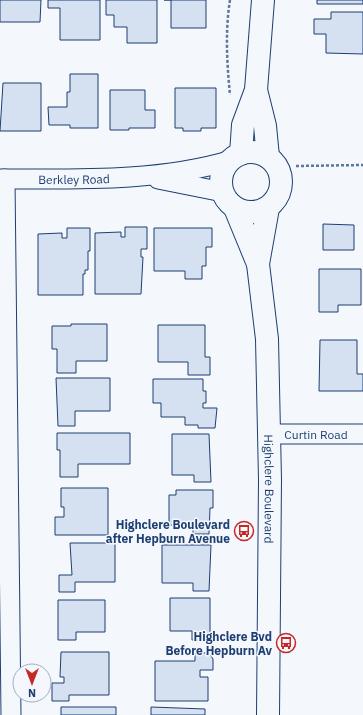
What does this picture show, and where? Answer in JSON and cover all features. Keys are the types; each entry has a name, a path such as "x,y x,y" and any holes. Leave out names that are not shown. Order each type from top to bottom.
{"street":[{"name":"Highclere Boulevard","path":"258,264 229,200 222,174 226,166 236,157 243,125 256,90 262,0"},
{"name":"Highclere Boulevard","path":"256,90 265,126 268,157 280,172 282,182 278,196 268,208 258,264 266,339 270,542 268,715"},
{"path":"236,157 250,152 268,157"},
{"name":"Berkley Road","path":"3,179 148,176 209,167 236,157"},
{"name":"Berkley Road","path":"148,176 229,200"},
{"path":"3,179 5,596 11,715"},
{"path":"229,200 252,212 268,208"},
{"name":"Curtin Road","path":"268,434 363,434"}],"path":[{"path":"230,0 228,13 228,75 231,98"},
{"path":"296,166 363,165"}],"building":[{"path":"0,0 41,0 40,22 0,22"},
{"path":"48,0 100,0 100,40 60,40 60,8 48,8"},
{"path":"106,0 157,0 157,43 127,43 127,27 114,27 114,15 106,15"},
{"path":"171,0 206,0 206,28 171,28"},
{"path":"317,0 363,0 363,4 317,4"},
{"path":"331,12 363,12 363,54 326,53 326,34 314,34 314,19 331,19"},
{"path":"70,74 98,74 98,128 70,128 70,125 49,125 48,107 67,107 67,92 70,92"},
{"path":"3,83 41,83 41,131 0,131"},
{"path":"175,88 216,88 216,128 201,128 201,131 183,131 183,128 175,128"},
{"path":"110,90 145,90 145,110 155,110 155,128 110,130"},
{"path":"323,224 354,225 354,250 323,250"},
{"path":"125,227 147,227 147,249 141,249 141,257 143,257 141,294 95,294 95,233 121,232 121,237 125,237"},
{"path":"67,228 90,228 90,251 88,251 88,270 85,270 85,274 83,274 83,295 38,295 38,234 62,233 62,238 67,238"},
{"path":"154,228 212,228 212,247 206,247 206,266 202,266 202,279 185,279 185,271 154,271"},
{"path":"319,269 361,269 361,305 338,305 338,312 319,312"},
{"path":"71,324 107,324 107,361 76,361 76,373 57,373 57,349 52,349 52,326 71,326"},
{"path":"158,325 205,325 205,357 210,357 210,375 188,375 188,362 158,362"},
{"path":"320,340 357,340 357,374 363,374 363,391 319,391"},
{"path":"56,378 110,378 110,411 75,411 75,426 58,426"},
{"path":"153,379 203,379 203,391 206,391 206,403 203,403 203,408 217,408 215,428 198,428 198,425 185,425 185,417 161,417 161,403 153,403"},
{"path":"57,433 130,433 130,464 78,464 78,477 60,477 60,450 57,450"},
{"path":"172,434 209,434 211,482 194,482 194,475 172,475"},
{"path":"61,488 108,488 108,535 55,535 55,517 64,517 64,507 61,507"},
{"path":"176,490 213,490 213,508 210,508 209,534 193,534 193,525 169,525 169,495 176,495"},
{"path":"70,543 115,543 115,582 75,582 75,592 59,592 59,575 72,575"},
{"path":"162,545 211,545 209,591 193,591 193,583 162,583"},
{"path":"170,598 210,598 210,640 192,640 192,631 170,631"},
{"path":"58,600 105,600 105,632 76,632 76,640 58,640"},
{"path":"61,652 109,652 109,695 69,695 69,701 52,701 52,683 64,683 64,677 60,677"},
{"path":"195,653 209,653 213,659 213,670 200,670 200,677 208,677 208,701 155,701 155,661 195,661"},
{"path":"61,707 116,707 116,715 61,715"},
{"path":"151,707 205,709 205,715 151,715"}],"place":[{"name":"Highclere Boulevard after Hepburn Avenue","path":"244,531"},
{"name":"Highclere Bvd Before Hepburn Av","path":"286,643"}]}
